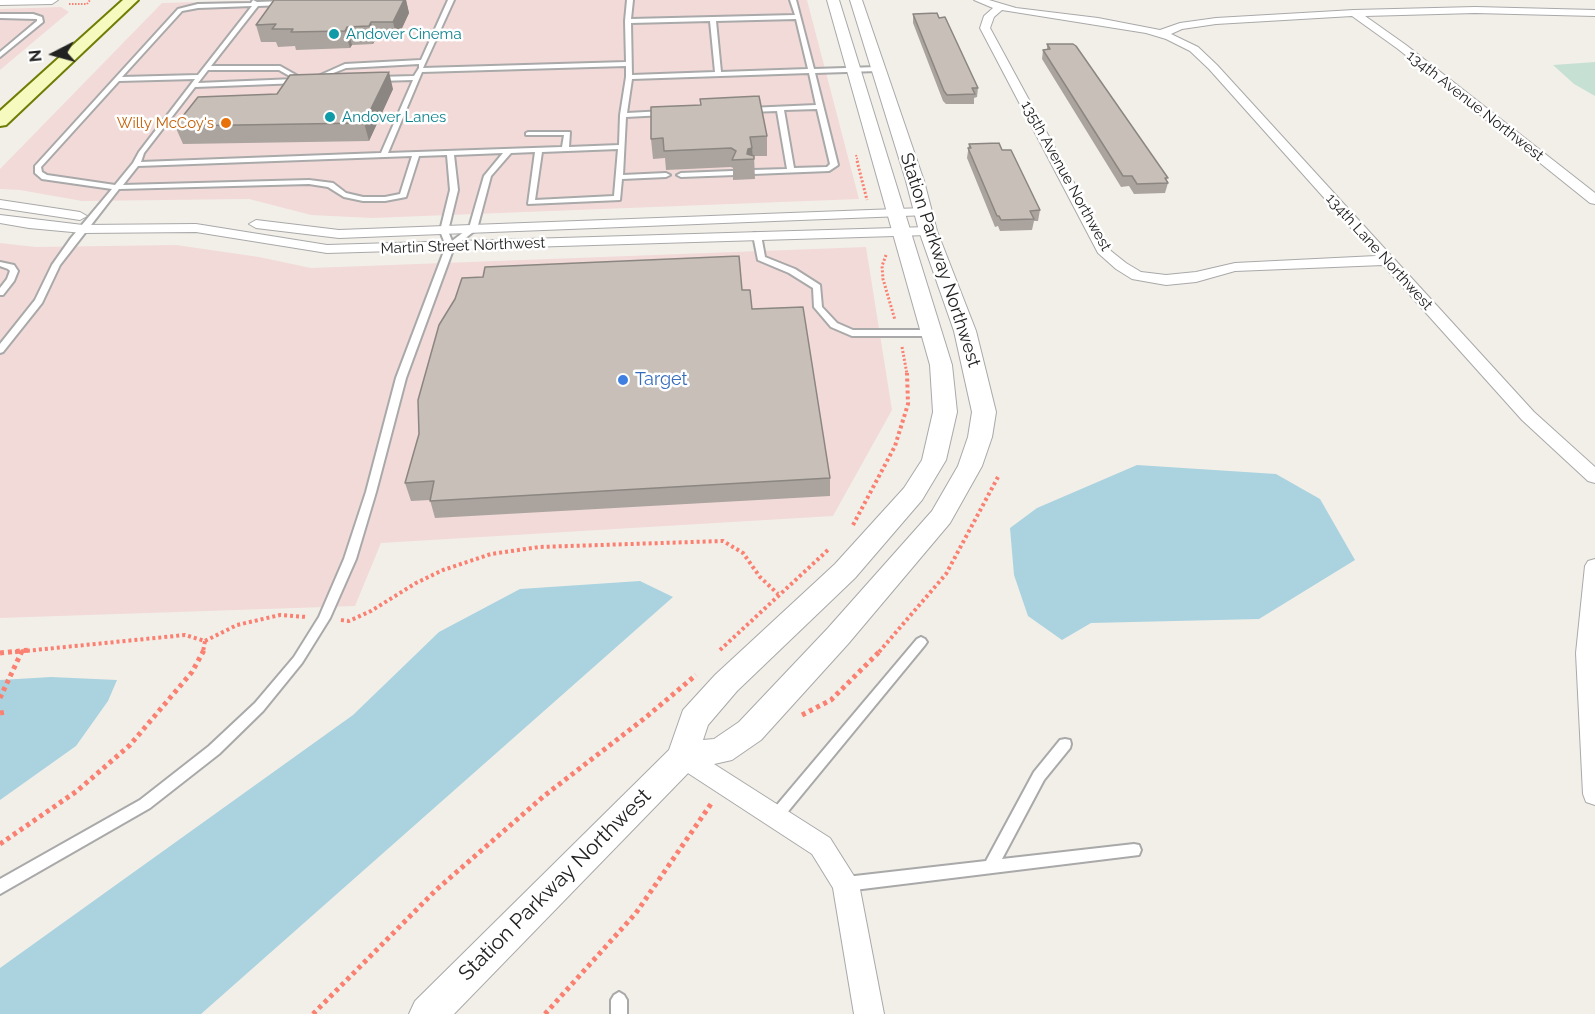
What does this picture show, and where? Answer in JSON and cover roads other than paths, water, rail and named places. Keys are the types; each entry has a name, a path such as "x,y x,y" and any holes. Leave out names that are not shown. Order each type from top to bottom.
{"main road":[{"path":"0,121 131,0"}],"street":[{"path":"0,1 52,0"},
{"name":"Station Parkway Northwest","path":"428,1014 683,757 694,720 726,682 845,571 913,494 934,460 945,412 941,365 833,0"},
{"name":"Station Parkway Northwest","path":"683,757 721,751 750,731 838,636 941,517 970,466 980,437 984,412 965,331 925,221 915,181 856,0"},
{"name":"134th Lane Northwest","path":"979,0 999,8 1050,17 1098,21 1161,34 1194,49 1213,67 1528,416 1595,477"},
{"name":"135th Avenue Northwest","path":"999,8 989,16 984,28 1106,253 1121,266 1137,276 1166,280 1196,277 1235,267 1386,260"},
{"path":"1161,34 1180,26 1216,21 1354,13 1475,10 1595,13"},
{"name":"134th Avenue Northwest","path":"1354,13 1595,200"},
{"name":"Martin Street Northwest","path":"0,204 63,215 222,218 339,234 473,229 925,221"},
{"name":"Martin Street Northwest","path":"0,219 82,229 196,228 327,249 878,232 899,222"},
{"path":"932,333 965,331"},
{"path":"1595,566 1587,653 1595,794"},
{"path":"683,757 821,846 846,884 869,1014"}],"lane":[{"path":"384,155 451,0"},
{"path":"539,150 531,202 617,198 623,115 629,77 630,0"},
{"path":"753,172 829,168 834,165 793,0"},
{"path":"292,3 253,2 198,6 180,10 37,167 39,173 45,177 117,187 309,182 330,185 344,195 363,199 403,195 416,154"},
{"path":"0,350 39,301 56,266 82,229 136,164 141,153 200,77 253,2"},
{"path":"0,15 33,16 40,18 40,22 0,55"},
{"path":"628,21 798,17"},
{"path":"713,19 717,75"},
{"path":"194,85 304,81 329,75 345,66 423,62"},
{"path":"420,70 628,64"},
{"path":"206,68 280,68 286,70 289,75 304,81"},
{"path":"629,77 878,69"},
{"path":"117,79 200,77"},
{"path":"372,79 417,78"},
{"path":"315,81 327,80"},
{"path":"735,110 820,107"},
{"path":"780,108 791,170"},
{"path":"623,115 668,113"},
{"path":"528,134 568,133 565,149"},
{"path":"136,164 621,147"},
{"path":"0,887 145,804 214,750 260,707 298,660 324,618 350,559 371,492 401,378 450,246 473,229 488,176 509,151"},
{"path":"450,153 454,189 444,231 450,246"},
{"path":"681,175 732,172"},
{"path":"619,177 666,176"},
{"path":"757,235 760,258 792,271 817,287 818,307 834,325 852,333 932,333"},
{"path":"0,264 13,269 11,279 0,292"},
{"path":"776,816 921,642"},
{"path":"990,867 1039,776 1065,744"},
{"path":"846,884 1134,850"}],"water":[{"path":"1137,465 1276,474 1320,499 1355,560 1259,619 1091,623 1062,640 1028,616 1014,575 1010,528 1037,508"},
{"path":"640,581 673,597 201,1014 0,1014 0,968 353,715 439,632 520,589"},
{"path":"51,677 117,680 108,701 76,746 0,800 0,680"}],"place":[{"name":"Andover Cinema","path":"334,34"},
{"name":"Andover Lanes","path":"330,117"},
{"name":"Willy McCoy's","path":"226,123"},
{"name":"Target","path":"623,380"}]}
